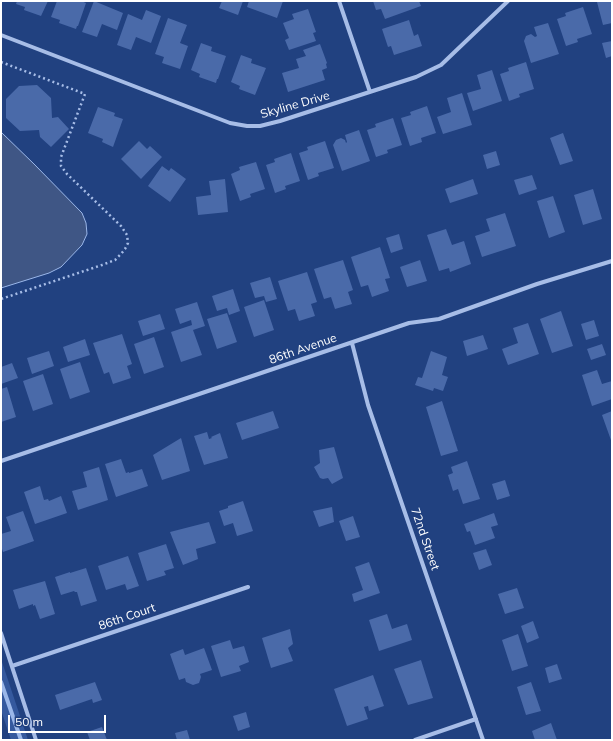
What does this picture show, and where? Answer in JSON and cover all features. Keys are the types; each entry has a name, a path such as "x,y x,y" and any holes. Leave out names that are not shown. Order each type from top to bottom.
{"street":[{"path":"339,1 370,92"},
{"name":"Skyline Drive","path":"1,35 230,123 247,126 260,126 416,77 441,65 508,1"},
{"name":"86th Avenue","path":"1,461 409,323 439,319 537,284 612,261"},
{"name":"72nd Street","path":"352,343 368,405 483,740"},
{"name":"86th Court","path":"12,666 248,587"},
{"path":"1,633 36,740"},
{"path":"415,740 476,720"}],"path":[{"path":"1,62 85,94 61,157 61,166 67,174 121,226 127,235 128,243 125,249 115,260 1,299"}],"shaded area":[{"path":"1,132 82,213 86,223 87,234 82,245 61,267 49,273 1,288"},
{"path":"1,659 28,740 11,740 1,710"}],"building":[{"path":"17,1 48,1 41,16 24,10 25,7 16,4"},
{"path":"57,1 81,1 86,3 76,29 59,23 60,20 51,17"},
{"path":"94,1 123,13 117,30 102,24 97,37 82,32"},
{"path":"222,1 243,1 238,15 219,8"},
{"path":"249,1 283,1 277,18 247,7"},
{"path":"373,1 419,1 421,6 385,19 381,9 376,10"},
{"path":"612,1 612,23 603,25 597,2"},
{"path":"583,7 592,34 577,39 578,42 566,46 557,19 566,16 565,13"},
{"path":"308,9 316,32 313,33 316,41 289,50 285,40 289,38 283,23 294,19 292,14"},
{"path":"146,10 161,16 151,43 136,37 131,50 117,45 128,14 142,20"},
{"path":"168,18 187,25 180,43 188,46 180,69 162,63 164,57 155,54"},
{"path":"409,20 414,36 418,34 422,46 394,55 391,46 388,47 382,29"},
{"path":"548,23 559,54 531,63 524,41 526,36 531,34 535,37 537,36 534,27"},
{"path":"612,41 612,56 606,58 602,43"},
{"path":"201,43 212,47 211,51 226,56 216,83 199,77 200,74 191,70"},
{"path":"320,44 327,63 327,68 322,70 325,80 288,92 282,73 299,68 296,59 306,56 303,50"},
{"path":"241,55 252,59 251,63 266,68 255,95 239,89 240,86 231,82"},
{"path":"526,62 534,89 519,94 520,97 509,101 500,74 509,71 508,68"},
{"path":"492,70 502,101 473,111 467,93 481,89 477,75"},
{"path":"37,85 51,98 52,118 58,117 69,129 51,147 40,137 39,130 20,131 6,118 6,99 19,86"},
{"path":"462,93 472,125 443,134 437,117 451,112 447,98"},
{"path":"427,106 436,133 421,138 422,142 410,146 401,118 411,115 410,112"},
{"path":"98,107 115,113 114,116 123,119 113,147 102,142 103,139 88,133"},
{"path":"393,118 402,145 387,150 388,153 376,157 367,130 376,127 375,124"},
{"path":"359,130 370,161 342,171 333,145 336,140 341,138 345,140 346,143 345,135"},
{"path":"563,133 573,161 560,165 550,138"},
{"path":"139,141 147,149 150,146 162,157 141,179 121,159"},
{"path":"325,141 334,168 318,173 319,176 308,180 299,153 308,150 307,147"},
{"path":"496,151 500,165 487,169 483,155"},
{"path":"291,153 300,181 285,186 286,189 275,193 266,165 275,162 274,159"},
{"path":"256,162 265,189 250,194 251,197 240,201 231,174 240,170 239,167"},
{"path":"162,166 169,171 171,168 186,179 170,202 148,186"},
{"path":"532,175 537,189 519,195 514,180"},
{"path":"225,179 228,212 198,215 196,197 211,195 209,181"},
{"path":"473,179 478,194 450,203 445,189"},
{"path":"593,189 602,219 583,225 574,195"},
{"path":"553,196 565,232 549,238 537,201"},
{"path":"505,213 516,246 482,257 475,236 490,231 486,219"},
{"path":"446,229 452,245 464,241 471,264 450,272 449,268 439,271 427,235"},
{"path":"399,234 403,249 391,253 386,238"},
{"path":"380,247 390,278 385,279 389,291 372,297 368,285 361,287 351,257"},
{"path":"343,260 353,290 348,292 352,304 335,309 331,297 324,299 314,269"},
{"path":"420,260 427,281 407,287 400,267"},
{"path":"307,272 317,302 311,304 315,316 299,321 295,309 288,311 278,281"},
{"path":"270,277 277,299 266,302 264,296 255,298 250,283"},
{"path":"233,289 240,311 229,315 227,308 217,311 212,296"},
{"path":"264,300 274,330 254,337 244,307"},
{"path":"197,302 205,326 193,330 202,355 181,362 171,332 192,325 191,320 180,324 175,309"},
{"path":"561,311 573,346 552,353 540,319"},
{"path":"227,313 237,342 217,349 207,319"},
{"path":"160,314 165,329 143,336 138,321"},
{"path":"594,320 599,336 586,340 581,324"},
{"path":"528,323 539,354 508,365 502,349 518,343 513,328"},
{"path":"122,334 132,364 127,366 131,378 113,384 109,372 104,374 93,343"},
{"path":"483,335 488,349 467,356 463,341"},
{"path":"154,337 164,367 144,374 134,344"},
{"path":"85,339 90,355 68,362 63,347"},
{"path":"602,344 606,355 591,360 587,349"},
{"path":"49,351 54,366 32,374 27,358"},
{"path":"431,351 447,357 442,375 448,377 443,391 434,388 433,391 415,385 418,377 422,378"},
{"path":"80,362 90,392 70,399 60,369"},
{"path":"12,363 18,378 1,384 1,367"},
{"path":"597,370 602,384 612,381 612,399 592,406 582,375"},
{"path":"43,374 53,404 33,411 23,381"},
{"path":"7,387 16,417 1,422 1,389"},
{"path":"442,401 458,451 441,456 426,407"},
{"path":"273,411 279,428 242,440 236,423"},
{"path":"612,411 612,443 602,415"},
{"path":"207,432 209,439 220,433 228,458 204,465 194,436"},
{"path":"181,438 190,471 162,480 153,455"},
{"path":"334,447 343,478 332,484 328,478 320,478 314,467 320,463 319,450"},
{"path":"121,459 126,473 142,469 148,486 116,497 105,464"},
{"path":"467,461 480,499 463,504 458,489 453,491 448,475 453,473 451,467"},
{"path":"99,467 108,500 78,510 72,491 87,487 83,472"},
{"path":"505,480 510,496 497,500 492,484"},
{"path":"40,486 44,500 48,499 49,501 61,496 67,513 35,524 24,492"},
{"path":"243,501 253,531 237,536 233,523 224,526 219,511"},
{"path":"332,507 334,522 319,527 313,511"},
{"path":"23,511 34,541 3,552 1,546 1,534 11,531 6,517"},
{"path":"494,513 498,525 491,527 495,538 475,545 470,531 467,532 464,524"},
{"path":"353,516 360,537 346,541 339,521"},
{"path":"209,522 216,543 196,549 198,559 183,565 170,532"},
{"path":"166,544 174,568 164,571 166,575 147,581 138,553"},
{"path":"486,549 492,565 479,570 473,553"},
{"path":"128,556 139,586 127,590 125,584 106,590 98,566"},
{"path":"369,562 380,593 354,602 352,594 363,590 355,567"},
{"path":"86,568 97,601 81,606 77,592 74,591 61,595 55,577"},
{"path":"45,581 55,614 40,619 35,605 33,606 33,604 19,609 13,590"},
{"path":"517,588 524,608 505,614 498,594"},
{"path":"387,614 392,629 407,624 412,640 379,651 369,620"},
{"path":"533,621 539,638 527,643 521,626"},
{"path":"290,629 293,644 288,648 293,661 271,668 262,638"},
{"path":"518,634 528,666 512,671 502,640"},
{"path":"230,640 233,649 244,646 249,662 239,666 241,671 221,677 211,646"},
{"path":"204,648 212,670 200,674 201,677 199,683 193,685 186,682 185,678 179,680 170,654 183,649 185,655"},
{"path":"421,660 433,698 408,705 394,669"},
{"path":"557,664 562,679 549,683 545,668"},
{"path":"373,675 384,706 369,711 368,706 364,707 368,719 347,726 334,689"},
{"path":"95,682 102,700 93,703 92,699 60,710 55,695"},
{"path":"531,682 541,711 526,715 517,687"},
{"path":"246,712 250,727 238,731 233,716"},
{"path":"551,723 557,740 535,740 532,731"},
{"path":"102,727 107,740 90,740 87,732"},
{"path":"187,730 190,740 177,740 175,733"}],"waterway":[{"path":"1,682 21,740"}]}
